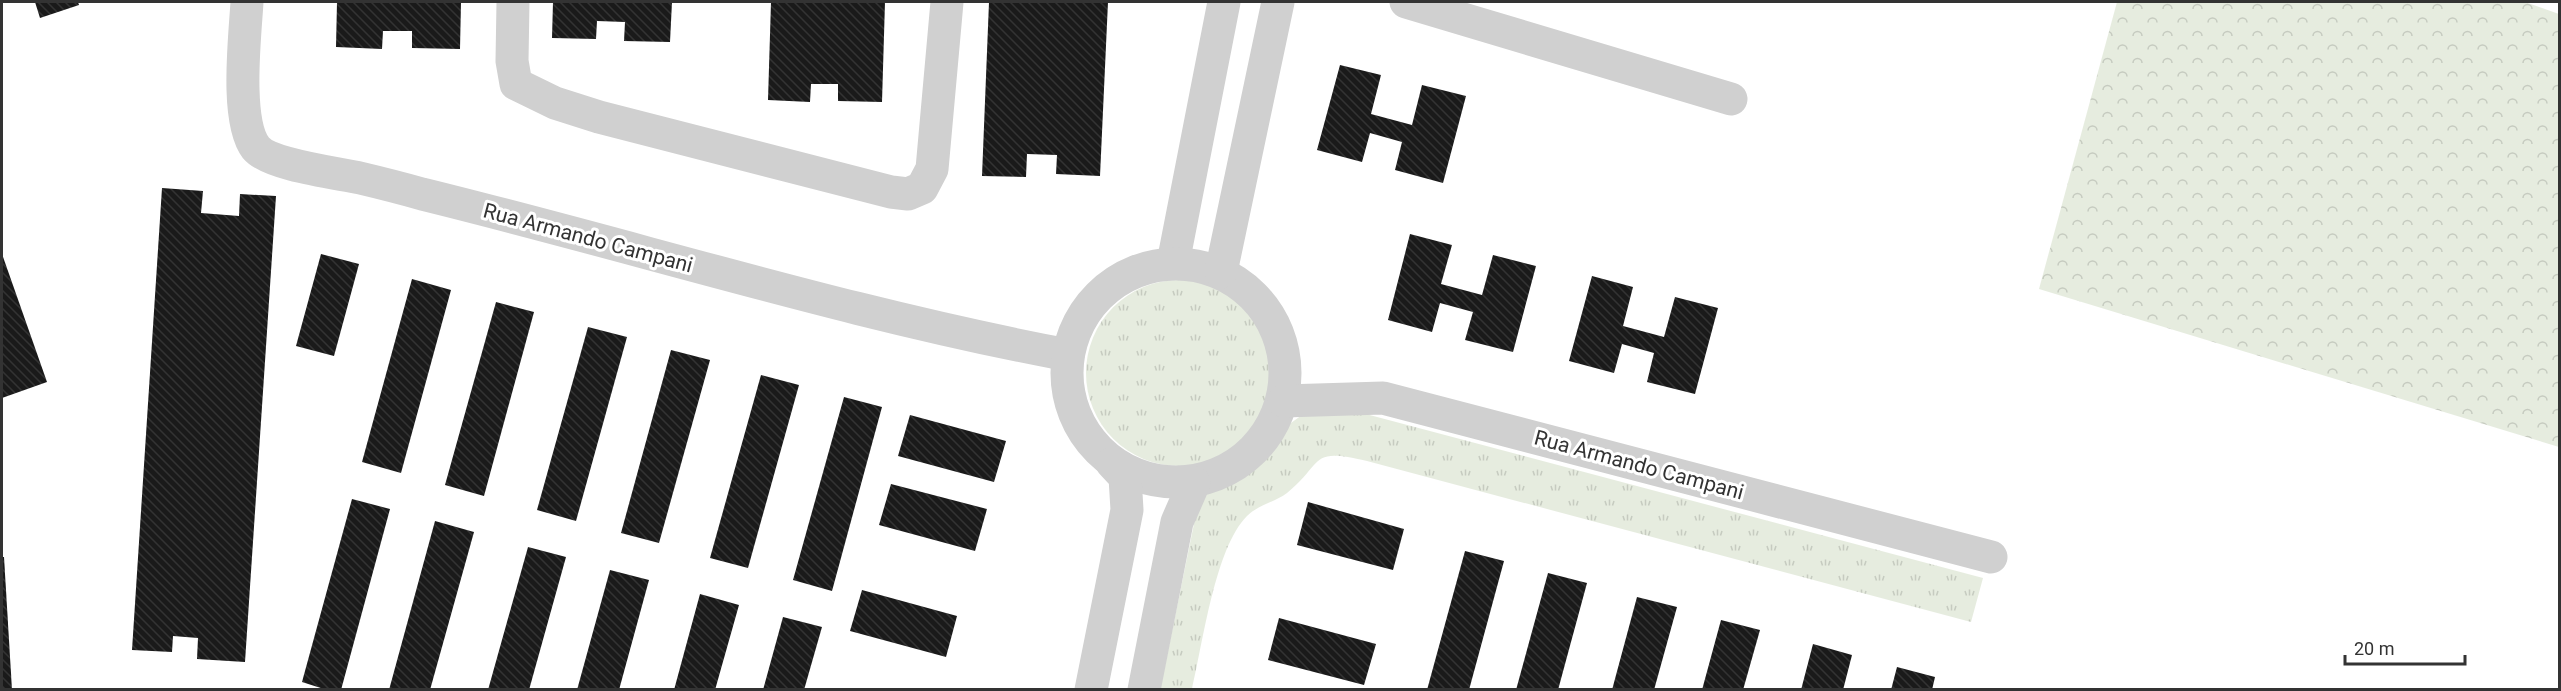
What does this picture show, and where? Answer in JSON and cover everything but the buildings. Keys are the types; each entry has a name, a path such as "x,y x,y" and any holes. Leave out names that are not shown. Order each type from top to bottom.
{"street":[{"name":"Rua Armando Campani","path":"247,2 243,64 246,130 257,150 277,159 310,169 357,178 537,222 704,270 970,337 1068,355"},
{"path":"513,2 512,61 516,84 555,103 723,149 891,192 908,194 922,188 932,169 946,2"},
{"path":"1173,263 1224,2"},
{"path":"1221,272 1278,2"},
{"path":"1406,2 1731,99"},
{"path":"1091,690 1127,510 1125,477 1112,463 1083,431 1065,390 1068,355 1083,315 1108,288 1138,270 1173,263 1221,272 1253,293 1276,325 1286,362 1284,401 1265,439 1234,468 1194,483 1151,481 1112,463"},
{"name":"Rua Armando Campani","path":"1284,401 1383,398 1991,557"},
{"path":"1144,690 1177,522 1194,483"}],"green space":[{"path":"2117,2 2525,2 2559,14 2559,447 2039,289"},
{"path":"1179,280 1215,287 1245,307 1265,337 1272,373 1265,409 1245,439 1215,459 1179,466 1143,459 1113,439 1093,409 1086,373 1093,337 1113,307 1143,287"},
{"path":"1347,409 1983,578 1971,622 1367,461 1335,456 1319,460 1287,493 1247,516 1226,550 1218,573 1192,689 1160,690 1196,514 1199,504 1213,482 1259,457 1284,428 1302,415"}]}
